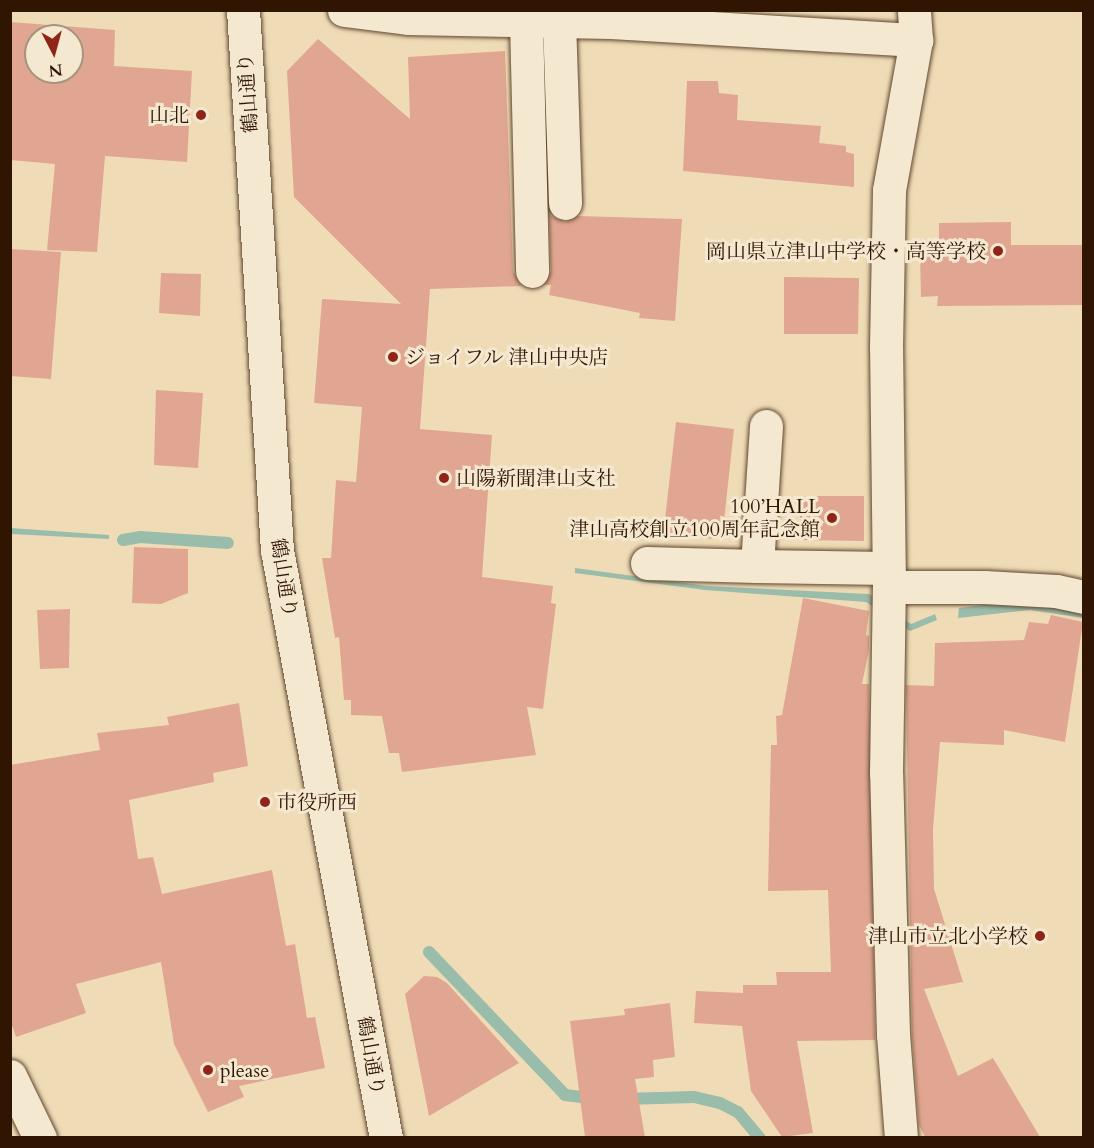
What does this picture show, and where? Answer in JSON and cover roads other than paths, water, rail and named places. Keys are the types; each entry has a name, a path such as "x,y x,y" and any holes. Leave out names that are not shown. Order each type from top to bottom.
{"street":[{"name":"鶴山通り","path":"243,10 278,550 386,1137"},
{"path":"344,10 408,18 915,25 889,190 886,773 893,1035 901,1137"},
{"path":"526,21 532,272"},
{"path":"559,21 565,202"},
{"path":"757,566 766,426"},
{"path":"647,563 757,566 994,588 1056,591 1083,597"},
{"path":"10,1076 40,1137"}],"waterway":[{"path":"123,540 140,537 228,543"},
{"path":"429,952 565,1095 596,1099"},
{"path":"623,1099 694,1097 720,1103 738,1112 760,1138"}],"place":[{"name":"山北","path":"201,115"},
{"name":"岡山県立津山中学校・高等学校","path":"998,251"},
{"name":"ジョイフル 津山中央店","path":"393,357"},
{"name":"山陽新聞津山支社","path":"444,478"},
{"name":"100’HALL 津山高校創立100周年記念館","path":"832,518"},
{"name":"市役所西","path":"265,802"},
{"name":"津山市立北小学校","path":"1040,936"},
{"name":"please","path":"208,1070"}]}
